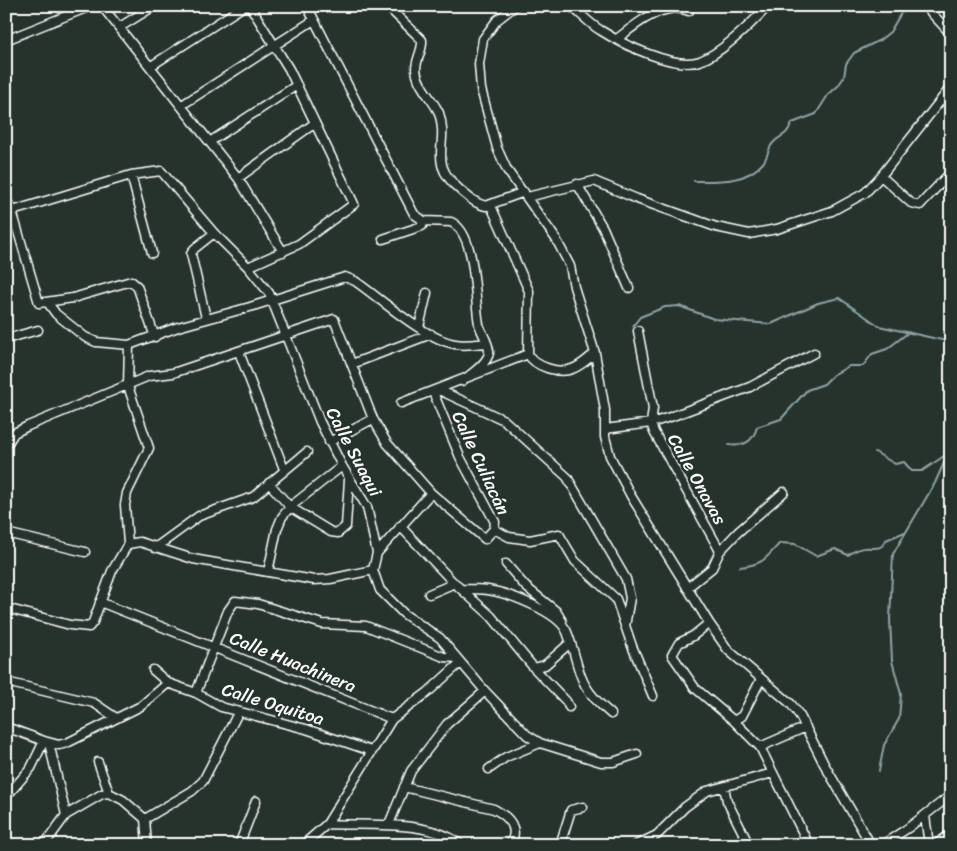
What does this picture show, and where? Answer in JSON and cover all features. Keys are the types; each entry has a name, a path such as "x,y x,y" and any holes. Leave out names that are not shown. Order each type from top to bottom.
{"street":[{"path":"6,40 91,6"},
{"path":"102,6 211,141 238,178 283,252"},
{"path":"120,28 154,6"},
{"path":"151,66 244,6"},
{"path":"248,267 283,252 307,238 354,204 297,85 275,45 250,6"},
{"path":"306,6 414,214 424,221 448,221 462,230 469,249 479,322 489,350 487,359 462,380"},
{"path":"387,6 422,40 416,69 419,80 434,103 440,120 440,159 444,173 456,187 476,202 491,206 525,194 577,184 599,182 716,227 749,234 777,229 845,206 865,193 882,176 951,87"},
{"path":"571,6 600,30 616,39 666,59 690,63 700,61 717,51 765,8"},
{"path":"925,6 951,34"},
{"path":"513,7 491,26 483,39 479,76 484,105 497,148 507,170 568,259 595,353 603,401 608,451 613,463 687,588 728,650 791,704 806,727 824,764 871,845"},
{"path":"616,39 662,10 672,7 689,11"},
{"path":"182,105 314,20"},
{"path":"211,141 297,85"},
{"path":"238,178 315,123"},
{"name":"Calle Suaqui","path":"131,175 161,171 214,233 248,267 272,300 308,396 329,442 367,507 376,553 373,570"},
{"path":"882,176 911,203 920,205 951,172"},
{"path":"9,212 131,175 152,253"},
{"path":"577,184 603,228 630,288"},
{"path":"6,198 39,303 73,298 130,281 137,286 155,336"},
{"path":"491,206 529,291 529,351 536,363 560,371 571,370 595,353"},
{"path":"383,239 422,226 424,221"},
{"path":"206,318 191,254 194,249 214,233"},
{"path":"48,303 56,314 85,337 96,342 129,345 206,318 345,277 356,281 430,334 460,345 486,343"},
{"path":"419,327 427,293"},
{"path":"6,446 14,433 28,426 149,376 173,373 334,319 373,419 393,451 431,492 376,553"},
{"path":"6,338 38,330"},
{"name":"Calle Onavas","path":"638,331 653,408 651,423 667,458 720,551"},
{"path":"352,364 430,334"},
{"path":"6,608 70,625 88,626 93,622 112,571 128,544 125,505 127,493 150,448 128,386 129,345"},
{"path":"401,403 436,391 529,351"},
{"path":"239,352 284,469"},
{"path":"605,429 651,423 745,389 814,353"},
{"path":"436,391 504,420 567,477 626,578 630,598 626,626"},
{"name":"Calle Culiacán","path":"431,492 481,538 485,539 494,529 495,522 460,457 436,391"},
{"path":"329,442 373,419"},
{"path":"155,548 199,516 253,497 284,469 307,452"},
{"path":"268,572 277,529 290,508 342,466"},
{"path":"269,483 290,508 331,532 338,533 346,526 349,479"},
{"path":"687,588 712,568 720,551 784,492"},
{"path":"400,526 458,586 491,616 534,668 566,701 569,707"},
{"path":"494,529 509,537 530,540 559,534 575,561 614,596 653,696"},
{"path":"6,533 85,552"},
{"path":"128,544 140,542 192,559 314,580 330,579 373,570 380,590 404,614 440,638 484,691 519,728 540,743 601,762 613,762 637,754"},
{"path":"506,564 526,587 556,611 570,643 579,676 589,694 611,714"},
{"path":"429,594 458,586 501,593 544,611 562,623"},
{"path":"196,693 213,646 228,611 235,601 244,600 272,607 322,624 366,626 458,661"},
{"name":"Calle Huachinera","path":"100,602 392,719"},
{"path":"709,623 693,636 678,642 672,655 674,660 695,688 734,721 760,747 809,845"},
{"path":"534,668 545,665 570,643"},
{"path":"303,845 327,824 392,719 427,694 458,661"},
{"name":"Calle Oquitoa","path":"153,670 168,682 196,693 221,707 238,713 306,729 371,751"},
{"path":"734,721 742,716 761,678"},
{"path":"6,682 94,703 116,718"},
{"path":"6,727 46,742 67,743 142,706 168,682"},
{"path":"389,824 411,771 447,724 484,691"},
{"path":"145,820 192,791 203,781 238,713"},
{"path":"760,747 806,727"},
{"path":"6,797 31,768 46,742"},
{"path":"46,742 66,815"},
{"path":"489,768 506,757 540,743"},
{"path":"98,762 109,793"},
{"path":"636,845 657,834 685,807 708,792 773,774"},
{"path":"404,787 494,809 504,814 514,827 514,834 510,845"},
{"path":"724,787 727,801 749,845"},
{"path":"44,845 66,815 102,794 109,793 124,800 145,820 147,845"},
{"path":"882,845 951,796"},
{"path":"239,845 256,801"},
{"path":"560,845 572,810 583,806"},
{"path":"925,816 929,845"},
{"path":"327,824 371,826 389,824 424,830 455,840 461,845"},
{"path":"935,845 951,834"}],"waterway":[{"path":"694,181 731,180 756,170 765,161 772,144 786,133 792,123 816,114 828,95 844,77 846,64 854,53 880,40 890,32 901,13 910,9 910,6"},
{"path":"633,326 640,317 665,307 679,306 714,319 771,324 818,303 839,298 879,326 951,342"},
{"path":"729,445 739,445 747,442 753,436 757,427 781,419 807,390 824,384 833,375 849,366 863,366 872,354 887,349 909,332"},
{"path":"879,771 884,745 899,719 901,694 892,661 890,619 893,554 935,483 951,447"},
{"path":"875,452 895,464 904,462 912,471 922,471 947,454"},
{"path":"740,567 763,560 780,543 795,544 816,556 835,549 848,555 862,548 880,547 886,540 905,532"}]}
